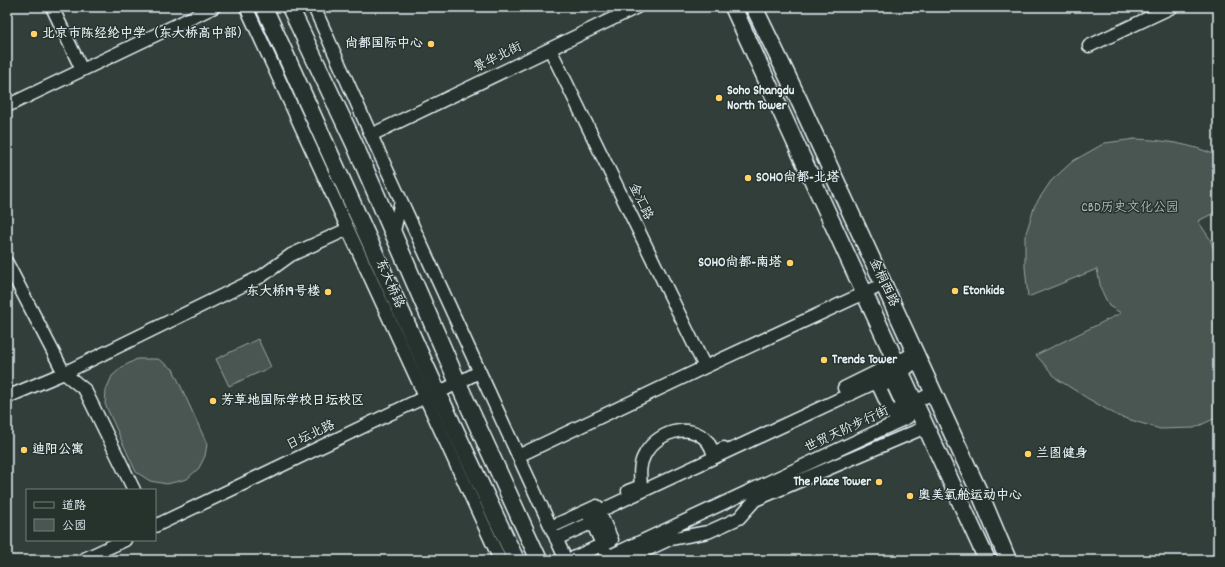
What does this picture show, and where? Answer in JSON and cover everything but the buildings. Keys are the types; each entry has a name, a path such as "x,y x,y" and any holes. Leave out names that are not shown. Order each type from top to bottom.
{"main road":[{"name":"东大桥路","path":"264,7 431,395 516,560"},
{"name":"东大桥路","path":"290,7 354,143 458,383 538,560"},
{"name":"金桐西路","path":"733,7 864,293 909,405 987,560"},
{"name":"金桐西路","path":"754,7 800,102 884,284 1008,560"}],"street":[{"path":"52,7 82,70"},
{"path":"7,106 214,7"},
{"path":"246,7 348,229 431,395 500,560"},
{"path":"314,7 479,372 567,560 603,544"},
{"name":"景华北街","path":"371,135 636,7"},
{"path":"1089,46 1172,7"},
{"name":"金汇路","path":"550,49 705,367"},
{"path":"393,235 401,201"},
{"path":"7,397 64,373 262,276 291,255 348,229"},
{"path":"7,263 10,276 64,373 85,390 134,489"},
{"path":"518,456 884,284"},
{"path":"917,356 879,387 888,407 891,413 934,393"},
{"name":"日坛北路","path":"156,526 479,372"},
{"path":"556,539 592,522 590,516 896,373"},
{"path":"551,527 640,486 639,472 644,455 658,438 679,430 696,433 707,442 713,453 896,373"},
{"name":"世贸天阶步行街","path":"592,522 608,557 908,417 909,405"},
{"path":"625,560 670,539 708,532 738,518 755,500 921,429"},
{"path":"82,560 123,541"}],"green space":[{"name":"CBD历史文化公园","path":"1135,139 1177,143 1198,148 1218,156 1218,211 1198,221 1210,239 1218,269 1218,417 1194,428 1160,429 1118,416 1057,379 1036,355 1121,313 1109,306 1101,289 1097,269 1028,297 1025,267 1025,236 1035,205 1051,181 1073,161 1105,143"},
{"path":"258,339 271,367 229,386 216,359"},
{"path":"137,359 158,359 173,369 207,444 205,456 199,468 187,479 167,484 150,481 136,472 105,404 106,390 112,376 122,367"}],"place":[{"name":"北京市陈经纶中学（东大桥高中部）","path":"34,34"},
{"name":"尚都国际中心","path":"431,44"},
{"name":"Soho Shangdu North Tower","path":"719,98"},
{"name":"SOHO尚都-北塔","path":"748,178"},
{"name":"SOHO尚都-南塔","path":"790,263"},
{"name":"Etonkids","path":"955,291"},
{"name":"东大桥19号楼","path":"328,292"},
{"name":"Trends Tower","path":"824,360"},
{"name":"芳草地国际学校日坛校区","path":"213,401"},
{"name":"迪阳公寓","path":"24,450"},
{"name":"兰图健身","path":"1028,454"},
{"name":"The Place Tower","path":"879,482"},
{"name":"奥美氧舱运动中心","path":"910,496"}]}
